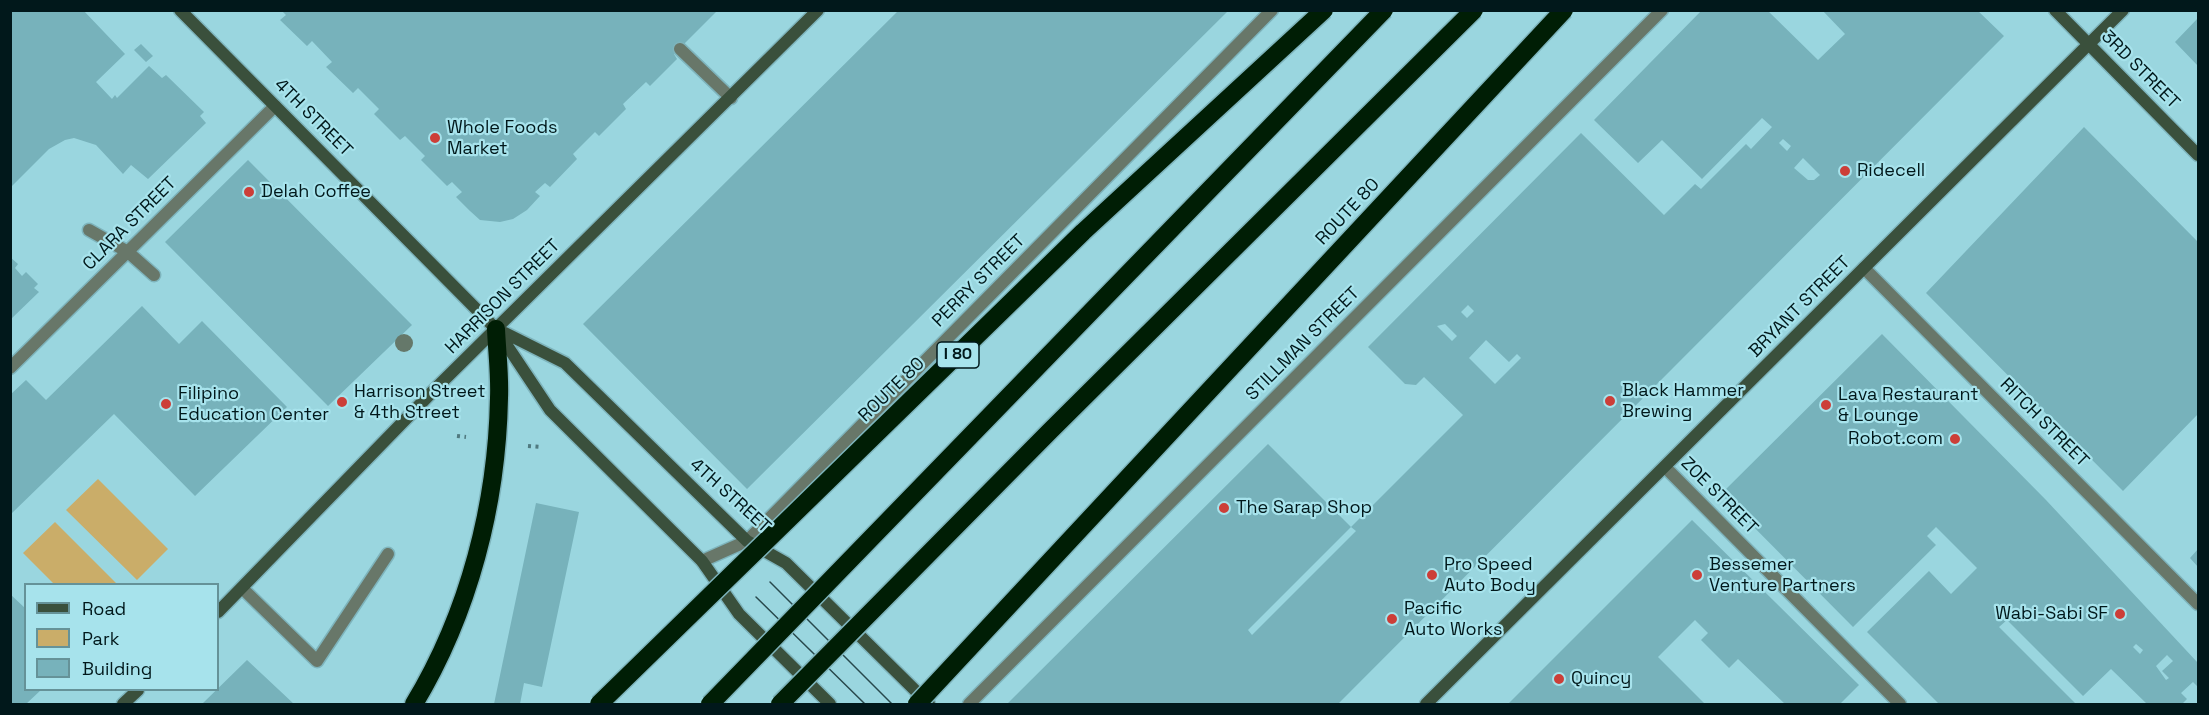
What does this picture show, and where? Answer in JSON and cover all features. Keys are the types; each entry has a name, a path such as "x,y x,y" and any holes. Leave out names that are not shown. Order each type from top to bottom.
{"highway":[{"name":"ROUTE 80","path":"598,705 1083,232 1324,10"},
{"path":"710,705 1384,10"},
{"path":"780,705 1067,414 1474,10"},
{"name":"ROUTE 80","path":"917,705 1564,10"},
{"path":"414,705 432,675 457,617 476,558 490,502 499,397 496,329"}],"main road":[{"name":"HARRISON STREET","path":"219,611 496,329 732,98 818,10"},
{"name":"3RD STREET","path":"2055,10 2199,154"},
{"name":"BRYANT STREET","path":"1426,705 2123,10"},
{"name":"4TH STREET","path":"181,11 496,329 550,410 702,561 739,614 830,705"},
{"name":"4TH STREET","path":"496,329 565,363 747,542 786,563 929,705"},
{"path":"123,705 137,691"}],"street":[{"name":"PERRY STREET","path":"702,561 747,542 1272,10"},
{"name":"STILLMAN STREET","path":"969,705 1662,10"},
{"path":"680,49 732,98"},
{"name":"CLARA STREET","path":"10,368 275,105"},
{"path":"89,230 128,252 154,275"},
{"name":"RITCH STREET","path":"1864,268 2199,604"},
{"name":"ZOE STREET","path":"1665,467 1892,702"},
{"path":"242,588 317,661 388,554"}],"path":[{"path":"457,436 466,437"},
{"path":"528,446 541,447"}],"green space":[{"path":"98,479 168,549 137,580 66,510"},
{"path":"55,522 116,583 53,583 23,553"}],"building":[{"path":"14,10 83,10 125,54 96,82 112,99 115,95 117,98 149,66 162,78 166,75 204,112 200,116 206,123 148,179 131,165 123,174 96,145 74,138 49,149 10,188 10,14"},
{"path":"281,10 718,10 674,54 677,59 650,86 646,82 623,104 626,109 599,136 595,132 573,154 577,159 550,187 545,183 535,192 540,196 527,210 513,219 500,222 480,220 470,211 456,197 462,192 452,182 447,186 421,160 425,156 405,136 400,140 374,114 379,109 358,88 353,93 326,67 332,62 312,41 307,46 280,20 286,15"},
{"path":"899,10 1229,10 747,489 583,324"},
{"path":"1702,10 1767,10 1818,60 1845,34 1822,10 1977,10 2004,36 1338,704 1007,704 1268,444 1351,527 1463,415 1424,377 1416,385 1405,384 1368,347 1581,133 1664,215 1695,184 1701,189 1746,144 1751,149 1772,127 1762,118 1702,179 1662,140 1638,163 1594,120","holes":["1783,139 1791,146 1787,151 1779,143","1803,158 1820,175 1814,180 1808,180 1794,168","1468,305 1474,311 1467,318 1461,312","1445,324 1457,336 1452,341 1437,326","1486,340 1509,362 1517,354 1521,358 1495,384 1469,358","1351,527 1356,531 1252,635 1248,630"]},
{"path":"2198,18 2198,66 2175,42"},
{"path":"141,44 153,56 146,62 134,50"},
{"path":"2084,127 2198,242 2198,414 2123,491 1926,293"},
{"path":"248,160 412,325 328,406 165,242"},
{"path":"10,257 18,264 15,268 22,276 26,272 38,284 34,288 39,292 10,320"},
{"name":"Filipino Education Center","path":"142,306 179,344 202,321 287,407 195,496 114,414 10,515 10,395 26,380 46,400"},
{"path":"1882,334 2046,500 2198,663 2198,687 2193,682 2181,693 2187,699 2182,704 2147,704 2111,669 2083,696 2007,620 1999,627 2076,704 1939,704 1867,632 1929,571 1951,594 1977,568 1936,527 1927,536 1936,545 1853,627 1721,494","holes":["2136,644 2143,650 2140,654 2133,647","2167,655 2173,661 2162,671 2169,678 2166,680 2156,666"]},
{"path":"536,503 579,512 542,687 524,683 520,704 494,704"},
{"path":"1692,520 1859,685 1840,704 1785,704 1738,659 1729,668 1701,640 1708,633 1695,620 1658,657 1705,704 1508,704"},
{"path":"2198,549 2198,567 2190,558"},
{"path":"10,594 24,607 24,691 40,691 26,704 10,704"},
{"path":"247,660 294,704 202,704 215,691 219,691 219,687"}],"tram line":[{"path":"770,582 892,704"},
{"path":"756,597 865,704"}],"place":[{"name":"Whole Foods Market","path":"435,138"},
{"name":"Ridecell","path":"1845,171"},
{"name":"Delah Coffee","path":"249,192"},
{"name":"Black Hammer Brewing","path":"1610,401"},
{"name":"Harrison Street & 4th Street","path":"342,402"},
{"name":"Filipino Education Center","path":"166,404"},
{"name":"Lava Restaurant & Lounge","path":"1826,405"},
{"name":"Robot.com","path":"1955,439"},
{"name":"The Sarap Shop","path":"1224,508"},
{"name":"Pro Speed Auto Body","path":"1432,575"},
{"name":"Bessemer Venture Partners","path":"1697,575"},
{"name":"Wabi-Sabi SF","path":"2120,614"},
{"name":"Pacific Auto Works","path":"1392,619"},
{"name":"Quincy","path":"1559,679"}]}
